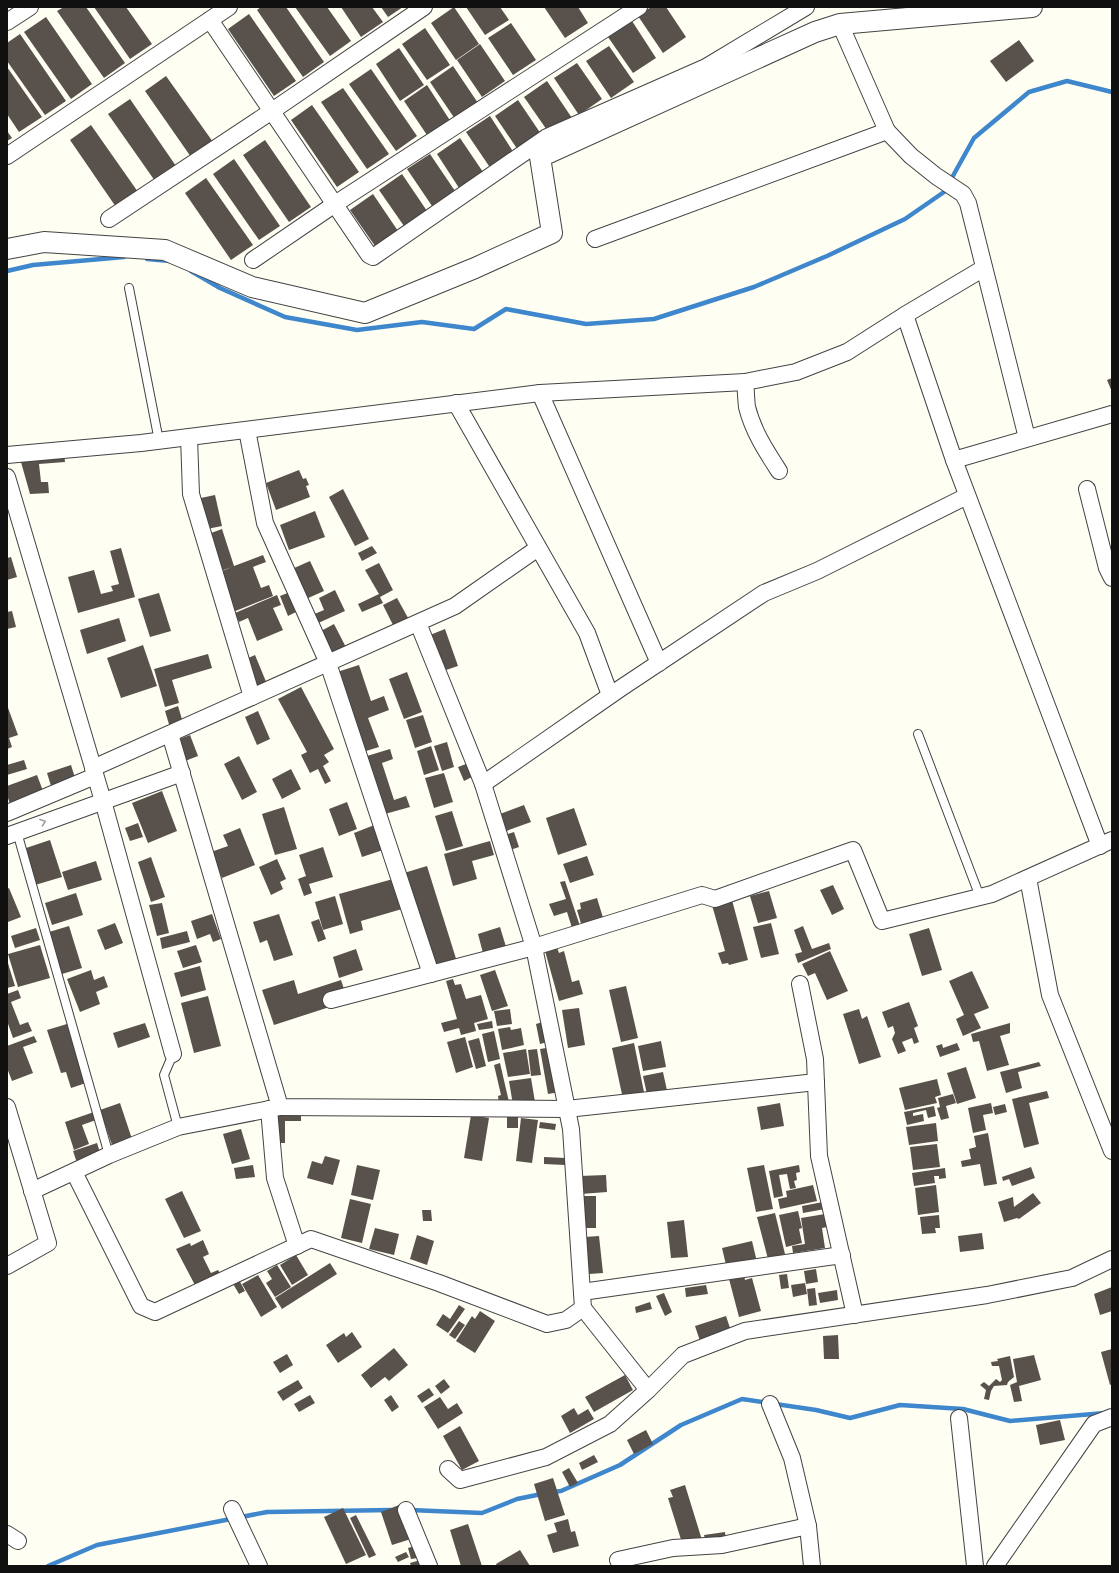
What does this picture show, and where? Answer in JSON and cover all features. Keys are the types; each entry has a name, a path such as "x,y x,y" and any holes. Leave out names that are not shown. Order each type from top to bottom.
{"street":[{"path":"7,22 30,7"},
{"path":"7,156 229,7"},
{"path":"109,219 272,111 424,7"},
{"path":"253,260 335,204 640,7"},
{"path":"210,20 369,254 373,257 546,136 706,67 806,7"},
{"path":"7,249 44,242 165,250 252,287 365,313 475,268 552,234 540,157 815,32 840,24 1032,7"},
{"path":"840,24 887,131 911,156 936,176 963,194 968,203 1027,438"},
{"path":"595,239 887,131"},
{"path":"7,455 159,441 540,393 745,382 796,372 847,352 904,315 984,268"},
{"path":"331,1000 534,947 702,895 715,899 853,850 882,921 992,894 1106,843 967,496 904,315"},
{"path":"745,382 747,406 754,428 764,448 779,471"},
{"path":"540,393 659,663"},
{"path":"456,403 587,633 610,696"},
{"path":"954,460 1112,414"},
{"path":"248,430 265,523 328,663 431,974"},
{"path":"189,437 191,494 252,697"},
{"path":"7,477 103,801 173,1054"},
{"path":"1087,489 1107,568 1112,578"},
{"path":"484,784 610,696 764,593 816,571 967,496"},
{"path":"8,810 94,772 170,734 455,606 538,548"},
{"path":"418,623 484,784 534,947 571,1129 583,1308 648,1390"},
{"path":"170,734 275,1108 275,1178 297,1246"},
{"path":"12,834 182,773"},
{"path":"1028,878 1050,995 1112,1151"},
{"path":"800,984 815,1060 819,1156 855,1315"},
{"path":"32,1191 109,1155 178,1127 275,1108 567,1109 816,1082"},
{"path":"7,1106 48,1243 7,1266"},
{"path":"74,1172 141,1306 155,1312 311,1239 439,1283 548,1324 566,1320 583,1308"},
{"path":"582,1292 842,1254"},
{"path":"448,1469 460,1480 546,1457 610,1424 648,1390 683,1355 745,1331 987,1295 1072,1278 1112,1259"},
{"path":"770,1404 792,1458 808,1526 812,1566"},
{"path":"995,1566 1094,1424 1112,1417"},
{"path":"959,1418 975,1566"},
{"path":"232,1509 259,1566"},
{"path":"406,1510 429,1566"},
{"path":"618,1560 673,1548 722,1544 808,1526"}],"lane":[{"path":"129,288 159,441"},
{"path":"918,734 980,897"},
{"path":"12,834 109,1155"},
{"path":"173,1054 164,1074 178,1127"}],"building":[{"path":"64,7 86,7 125,63 104,78 57,11"},
{"path":"94,7 126,7 152,44 130,59"},
{"path":"261,7 286,7 324,62 303,77 257,10"},
{"path":"295,7 327,7 351,41 330,56"},
{"path":"341,7 372,7 383,22 361,37"},
{"path":"381,7 403,7 388,17"},
{"path":"454,7 479,44 456,60 431,23"},
{"path":"466,7 500,7 509,20 485,35"},
{"path":"544,7 578,7 588,23 565,38"},
{"path":"651,7 666,7 686,37 663,53 638,16"},
{"path":"249,14 296,81 274,96 228,29"},
{"path":"46,17 92,84 71,99 24,32"},
{"path":"632,21 656,58 633,73 608,37"},
{"path":"511,23 536,60 513,75 488,38"},
{"path":"425,28 450,65 427,80 402,44"},
{"path":"20,34 66,101 45,115 7,61 7,43"},
{"path":"1019,40 1034,61 1006,82 990,61"},
{"path":"480,44 505,81 482,97 457,60"},
{"path":"609,46 634,82 611,98 586,61"},
{"path":"399,48 424,85 400,101 376,64"},
{"path":"577,63 602,99 579,115 554,78"},
{"path":"453,66 478,103 455,119 430,82"},
{"path":"7,67 42,117 19,132 7,114"},
{"path":"371,69 417,136 396,151 349,84"},
{"path":"166,76 213,142 191,157 145,91"},
{"path":"547,81 572,118 549,133 524,97"},
{"path":"427,85 451,122 429,138 404,101"},
{"path":"343,88 389,154 367,169 321,102"},
{"path":"130,99 176,166 155,181 108,114"},
{"path":"518,100 543,137 520,153 495,116"},
{"path":"312,105 359,172 337,187 291,120"},
{"path":"490,116 514,153 491,169 466,132"},
{"path":"91,125 138,192 116,207 70,140"},
{"path":"7,131 12,138 7,141"},
{"path":"460,138 485,175 461,191 437,154"},
{"path":"265,140 311,207 289,222 243,155"},
{"path":"430,154 455,191 432,206 407,169"},
{"path":"234,159 280,226 259,240 213,174"},
{"path":"402,174 427,211 404,226 379,190"},
{"path":"206,178 253,245 231,260 185,193"},
{"path":"373,194 398,231 375,246 350,210"},
{"path":"1112,378 1112,392 1107,380"},
{"path":"64,451 65,462 39,464 41,482 48,482 49,493 30,494 19,455"},
{"path":"299,470 303,479 306,478 309,485 306,486 310,497 276,510 266,483"},
{"path":"343,489 369,539 355,546 329,497"},
{"path":"215,495 222,526 202,530 196,499"},
{"path":"315,511 325,537 289,550 280,525"},
{"path":"222,529 234,566 263,555 266,562 253,567 261,588 269,585 273,596 233,612 217,573 232,567 215,573 203,536"},
{"path":"372,546 377,553 362,561 358,553"},
{"path":"121,548 135,597 78,613 68,577 94,570 101,594 113,591 111,586 119,584 110,551"},
{"path":"11,557 17,577 7,580 7,558"},
{"path":"310,561 324,591 306,599 292,569"},
{"path":"379,563 393,590 380,597 383,603 362,612 358,604 379,594 365,570"},
{"path":"335,590 345,611 316,624 312,615 324,610 319,598"},
{"path":"290,592 298,611 288,616 280,596"},
{"path":"159,593 171,631 150,637 138,599"},
{"path":"277,595 281,605 273,608 283,630 257,641 248,618 239,622 235,613"},
{"path":"397,598 412,625 397,633 383,605"},
{"path":"12,611 16,627 7,629 7,612"},
{"path":"119,618 126,641 87,654 80,630"},
{"path":"334,624 351,657 337,664 321,631"},
{"path":"445,629 458,666 443,671 430,635"},
{"path":"143,645 157,686 121,698 107,658"},
{"path":"208,654 212,668 172,680 179,703 165,707 154,669"},
{"path":"255,655 267,684 256,688 244,660"},
{"path":"359,665 371,701 384,696 389,710 368,718 379,747 366,751 337,672"},
{"path":"407,672 422,712 404,719 389,679"},
{"path":"301,687 334,749 324,755 329,762 323,766 331,781 325,784 318,769 310,773 301,755 307,752 278,699"},
{"path":"7,705 18,735 9,738 12,747 7,749"},
{"path":"178,706 184,726 171,731 165,711"},
{"path":"258,711 270,739 257,745 245,717"},
{"path":"423,715 432,742 415,748 406,720"},
{"path":"190,735 198,756 185,761 177,740"},
{"path":"447,742 454,767 442,771 434,746"},
{"path":"431,746 439,770 424,775 417,751"},
{"path":"390,749 393,759 382,763 394,800 406,796 410,807 385,814 367,756"},
{"path":"239,756 257,792 242,800 224,764"},
{"path":"24,760 27,769 7,775 7,765"},
{"path":"466,764 472,777 464,781 458,767"},
{"path":"71,765 76,781 52,789 47,773"},
{"path":"291,769 301,789 282,799 272,779"},
{"path":"444,773 453,802 434,808 425,778"},
{"path":"37,775 43,791 10,804 7,795 7,786"},
{"path":"162,791 177,831 148,843 132,803"},
{"path":"347,802 357,829 339,836 329,809"},
{"path":"524,805 531,822 498,834 492,817"},
{"path":"284,807 297,849 275,855 262,814"},
{"path":"574,808 587,845 558,855 546,818"},
{"path":"452,811 463,846 446,851 435,816"},
{"path":"138,823 143,837 130,841 125,828"},
{"path":"377,824 386,849 362,857 354,833"},
{"path":"240,828 255,865 222,878 211,852 228,846 223,835"},
{"path":"514,832 519,847 507,851 502,836"},
{"path":"50,840 62,877 35,885 23,849"},
{"path":"490,841 494,855 472,861 477,879 453,886 444,854"},
{"path":"323,847 333,877 309,884 312,893 304,896 298,879 306,876 299,855"},
{"path":"587,856 594,875 570,883 563,864"},
{"path":"151,857 165,897 151,902 138,862"},
{"path":"277,859 286,879 280,882 283,889 271,895 259,867"},
{"path":"96,861 102,880 68,890 62,872"},
{"path":"427,866 458,965 436,972 404,873"},
{"path":"393,879 402,909 361,921 363,930 350,934 339,894"},
{"path":"565,881 581,929 573,931 567,912 554,916 549,904 566,899 560,882"},
{"path":"833,885 844,909 832,915 820,890"},
{"path":"9,888 21,917 8,922 7,889"},
{"path":"769,891 777,918 758,923 750,896"},
{"path":"76,893 83,915 52,925 45,903"},
{"path":"335,896 343,924 323,930 315,902"},
{"path":"597,898 604,921 582,927 577,910 581,909 580,903"},
{"path":"732,900 748,960 729,965 728,963 722,964 718,953 725,951 712,905"},
{"path":"162,903 169,933 157,936 149,905"},
{"path":"212,914 221,939 213,942 210,934 197,939 191,921"},
{"path":"279,914 293,955 274,961 267,940 260,943 253,922"},
{"path":"319,919 326,939 318,942 311,922"},
{"path":"115,923 123,943 105,950 97,930"},
{"path":"771,923 779,954 761,958 753,927"},
{"path":"69,926 82,968 62,974 49,932"},
{"path":"803,926 812,949 829,943 831,949 798,963 795,954 802,952 794,930"},
{"path":"500,927 507,950 484,957 478,934"},
{"path":"36,928 40,940 15,948 11,936"},
{"path":"929,928 942,970 922,976 909,934"},
{"path":"187,931 190,942 162,949 160,938"},
{"path":"40,945 50,978 18,987 8,954"},
{"path":"196,945 202,962 183,968 177,951"},
{"path":"557,947 559,953 564,951 572,982 579,980 583,994 559,1001 545,951"},
{"path":"356,949 363,970 339,978 333,957"},
{"path":"830,951 848,991 827,1000 815,973 808,976 802,964"},
{"path":"7,960 15,986 7,988"},
{"path":"200,966 206,990 181,997 174,973"},
{"path":"91,970 94,980 104,976 108,987 96,992 100,1004 80,1012 67,979"},
{"path":"495,970 508,1006 492,1011 480,975"},
{"path":"972,971 989,1008 974,1014 981,1028 963,1036 956,1019 964,1015 949,981"},
{"path":"453,979 455,985 461,984 466,999 481,995 488,1019 474,1023 476,1031 461,1035 459,1028 444,1032 441,1023 457,1019 446,981"},
{"path":"294,980 298,994 341,980 348,1001 274,1025 262,990"},
{"path":"626,986 638,1038 621,1042 609,990"},
{"path":"18,990 21,998 11,1002 20,1025 28,1022 32,1031 13,1038 7,1021 7,994"},
{"path":"208,996 221,1046 194,1053 181,1003"},
{"path":"909,1002 918,1026 914,1028 919,1042 914,1044 912,1038 902,1042 906,1051 898,1054 892,1039 895,1033 893,1026 888,1028 882,1012"},
{"path":"579,1008 585,1045 568,1048 562,1010"},
{"path":"510,1009 512,1024 497,1026 494,1011"},
{"path":"859,1009 862,1019 867,1016 881,1057 859,1064 843,1014"},
{"path":"492,1021 493,1028 479,1030 477,1024"},
{"path":"546,1021 551,1041 540,1044 536,1024"},
{"path":"145,1023 150,1037 118,1048 113,1033"},
{"path":"1010,1023 1010,1033 1000,1036 1009,1065 987,1071 979,1041 973,1042 971,1034"},
{"path":"67,1024 86,1083 71,1088 66,1072 61,1073 47,1030"},
{"path":"510,1027 511,1030 521,1028 524,1045 502,1050 498,1029"},
{"path":"494,1031 500,1059 488,1062 482,1034"},
{"path":"34,1036 37,1042 23,1047 33,1073 12,1081 7,1068 7,1046"},
{"path":"465,1037 473,1067 456,1073 447,1042"},
{"path":"479,1038 486,1066 476,1069 468,1041"},
{"path":"661,1041 666,1067 643,1071 638,1046"},
{"path":"634,1043 644,1092 631,1095 623,1099 612,1048"},
{"path":"957,1043 960,1050 940,1057 936,1046 942,1044 943,1048"},
{"path":"552,1047 560,1092 548,1094 540,1049"},
{"path":"526,1049 530,1074 508,1077 503,1053"},
{"path":"537,1049 541,1075 531,1076 528,1050"},
{"path":"1039,1062 1041,1066 1018,1072 1022,1088 1006,1093 1000,1072"},
{"path":"500,1063 509,1102 499,1104 498,1096 501,1095 494,1065"},
{"path":"966,1067 976,1098 957,1104 947,1073"},
{"path":"663,1072 668,1095 648,1099 643,1076"},
{"path":"531,1078 535,1102 513,1105 509,1081"},
{"path":"937,1079 941,1095 935,1097 937,1103 905,1110 899,1088"},
{"path":"1047,1091 1049,1098 1029,1103 1039,1144 1024,1148 1012,1099"},
{"path":"953,1094 956,1103 946,1106 949,1118 941,1120 937,1108 940,1107 938,1098"},
{"path":"120,1103 133,1142 113,1148 100,1110"},
{"path":"780,1103 784,1126 761,1130 757,1107"},
{"path":"991,1103 993,1113 983,1115 986,1130 973,1133 968,1108"},
{"path":"1005,1104 1007,1112 995,1115 993,1107"},
{"path":"934,1106 936,1116 928,1118 926,1110 913,1113 913,1116 923,1114 924,1121 907,1125 904,1112"},
{"path":"278,1110 301,1110 301,1121 285,1121 285,1143 278,1143"},
{"path":"94,1112 96,1120 82,1125 89,1144 74,1150 65,1122"},
{"path":"471,1115 489,1118 482,1161 464,1158"},
{"path":"507,1117 518,1117 518,1128 507,1128"},
{"path":"521,1118 538,1120 532,1163 516,1161"},
{"path":"540,1122 556,1124 555,1130 539,1128"},
{"path":"936,1123 938,1141 909,1145 906,1127"},
{"path":"241,1129 250,1159 232,1164 223,1134"},
{"path":"988,1133 997,1184 984,1186 980,1164 962,1167 961,1161 971,1159 969,1149 976,1147 974,1136"},
{"path":"97,1143 101,1156 77,1163 73,1151"},
{"path":"937,1144 940,1167 913,1170 910,1147"},
{"path":"325,1156 340,1160 333,1185 307,1178 312,1161 322,1164"},
{"path":"544,1157 566,1158 565,1165 544,1164"},
{"path":"253,1165 255,1177 236,1179 234,1168"},
{"path":"357,1165 380,1170 373,1200 351,1195"},
{"path":"764,1165 773,1209 756,1212 747,1168"},
{"path":"799,1165 800,1172 796,1173 797,1180 794,1181 796,1188 790,1189 787,1174 779,1175 783,1196 774,1198 769,1171"},
{"path":"1031,1167 1035,1178 1012,1186 1009,1179 1003,1181 1002,1177"},
{"path":"945,1168 946,1178 939,1179 939,1176 934,1176 935,1183 914,1186 912,1173"},
{"path":"606,1175 607,1192 581,1194 579,1176"},
{"path":"813,1185 817,1201 780,1209 778,1199 787,1197 786,1191"},
{"path":"936,1185 939,1212 918,1215 915,1188"},
{"path":"182,1191 201,1231 184,1238 165,1199"},
{"path":"1033,1193 1041,1203 1019,1219 1017,1218 1004,1222 998,1202 1013,1197 1014,1207"},
{"path":"582,1196 596,1196 596,1228 582,1228"},
{"path":"350,1199 371,1204 362,1243 341,1238"},
{"path":"823,1202 825,1209 803,1213 802,1206"},
{"path":"422,1210 431,1210 432,1221 423,1221"},
{"path":"798,1211 802,1228 799,1229 802,1243 786,1247 779,1215"},
{"path":"775,1213 785,1254 768,1259 757,1217"},
{"path":"825,1214 827,1227 822,1228 825,1248 793,1253 792,1246 805,1244 801,1218"},
{"path":"939,1215 940,1228 935,1228 936,1233 922,1234 920,1217"},
{"path":"684,1220 688,1257 671,1258 667,1222"},
{"path":"375,1228 399,1234 394,1255 369,1249"},
{"path":"982,1233 984,1249 960,1252 958,1236"},
{"path":"417,1235 434,1241 427,1265 410,1259"},
{"path":"599,1236 603,1273 589,1274 585,1237"},
{"path":"203,1240 209,1254 203,1257 211,1273 218,1270 221,1275 196,1287 176,1249 190,1243 191,1246"},
{"path":"752,1241 757,1262 727,1269 722,1248"},
{"path":"296,1255 308,1275 292,1285 280,1265"},
{"path":"330,1263 337,1274 282,1309 275,1298"},
{"path":"277,1265 291,1287 275,1297 266,1283 272,1279 267,1271"},
{"path":"816,1269 818,1282 806,1284 804,1271"},
{"path":"787,1274 789,1288 781,1289 779,1275"},
{"path":"258,1275 277,1307 261,1317 242,1284"},
{"path":"744,1275 745,1280 752,1278 761,1311 739,1317 729,1279"},
{"path":"238,1278 245,1291 239,1294 232,1282"},
{"path":"805,1283 807,1294 793,1297 791,1285"},
{"path":"706,1285 708,1294 686,1297 685,1288"},
{"path":"1112,1287 1112,1311 1100,1315 1094,1294"},
{"path":"815,1288 817,1305 809,1306 807,1289"},
{"path":"837,1290 838,1300 820,1303 818,1293"},
{"path":"664,1293 672,1312 665,1316 656,1296"},
{"path":"650,1302 652,1309 636,1313 635,1307"},
{"path":"459,1305 465,1309 448,1333 436,1325 443,1314 450,1319"},
{"path":"480,1311 495,1321 475,1353 456,1341 472,1316 475,1319"},
{"path":"726,1316 731,1331 700,1341 695,1326"},
{"path":"459,1321 465,1325 455,1339 449,1335"},
{"path":"352,1332 362,1347 338,1363 326,1345 344,1333 346,1337"},
{"path":"838,1335 839,1359 824,1359 823,1336"},
{"path":"394,1348 408,1365 389,1381 385,1377 371,1388 361,1375"},
{"path":"1112,1349 1112,1384 1110,1385 1101,1352"},
{"path":"287,1354 293,1365 280,1373 273,1362"},
{"path":"1034,1355 1041,1380 1019,1386 1022,1401 1014,1402 1010,1385 1017,1382 1013,1359"},
{"path":"1010,1356 1014,1377 1008,1382 1007,1385 994,1386 989,1400 984,1399 986,1390 980,1385 984,1382 989,1386 996,1379 1000,1382 1002,1380 999,1366 992,1366 991,1362"},
{"path":"625,1375 633,1390 594,1412 585,1397"},
{"path":"444,1379 450,1387 441,1394 435,1386"},
{"path":"298,1380 303,1388 283,1401 277,1392"},
{"path":"429,1388 434,1395 422,1403 417,1396"},
{"path":"310,1395 315,1403 299,1412 294,1404"},
{"path":"391,1395 399,1407 392,1412 384,1400"},
{"path":"440,1397 448,1409 457,1403 463,1413 438,1429 424,1407"},
{"path":"574,1408 578,1415 588,1409 594,1419 570,1433 561,1416"},
{"path":"1060,1420 1065,1440 1040,1445 1036,1425"},
{"path":"460,1426 479,1461 462,1470 443,1436"},
{"path":"646,1430 653,1444 634,1454 627,1440"},
{"path":"594,1455 598,1462 582,1470 579,1463"},
{"path":"569,1468 578,1483 570,1487 562,1472"},
{"path":"553,1478 565,1515 545,1521 534,1484"},
{"path":"685,1485 702,1540 683,1546 668,1498 673,1497 670,1490"},
{"path":"399,1505 411,1539 392,1545 381,1512"},
{"path":"343,1508 366,1555 346,1564 324,1517"},
{"path":"356,1515 376,1555 369,1558 350,1518"},
{"path":"568,1519 571,1532 575,1531 579,1546 553,1553 547,1535 557,1532 554,1523"},
{"path":"468,1524 482,1566 461,1566 450,1530"},
{"path":"725,1532 726,1541 706,1544 704,1535"},
{"path":"415,1546 418,1558 411,1559 408,1548"},
{"path":"520,1550 530,1566 497,1566 496,1564"},
{"path":"406,1552 409,1557 398,1562 395,1557"},
{"path":"420,1560 422,1566 411,1566 410,1563"}],"waterway":[{"path":"191,271 220,288 285,317 357,330 422,322 474,329 506,309 586,324 654,319 754,287 827,256 905,219 944,192 974,138 1029,92 1067,81 1112,92"},
{"path":"7,271 33,265 124,257"},
{"path":"147,259 170,261"},
{"path":"553,1492 561,1491 620,1465 681,1425 742,1399 816,1410 850,1418 900,1405 963,1409 1010,1421 1105,1413"},
{"path":"410,1510 482,1513 517,1499 542,1494"},
{"path":"48,1566 97,1545 267,1512 391,1510"}]}
